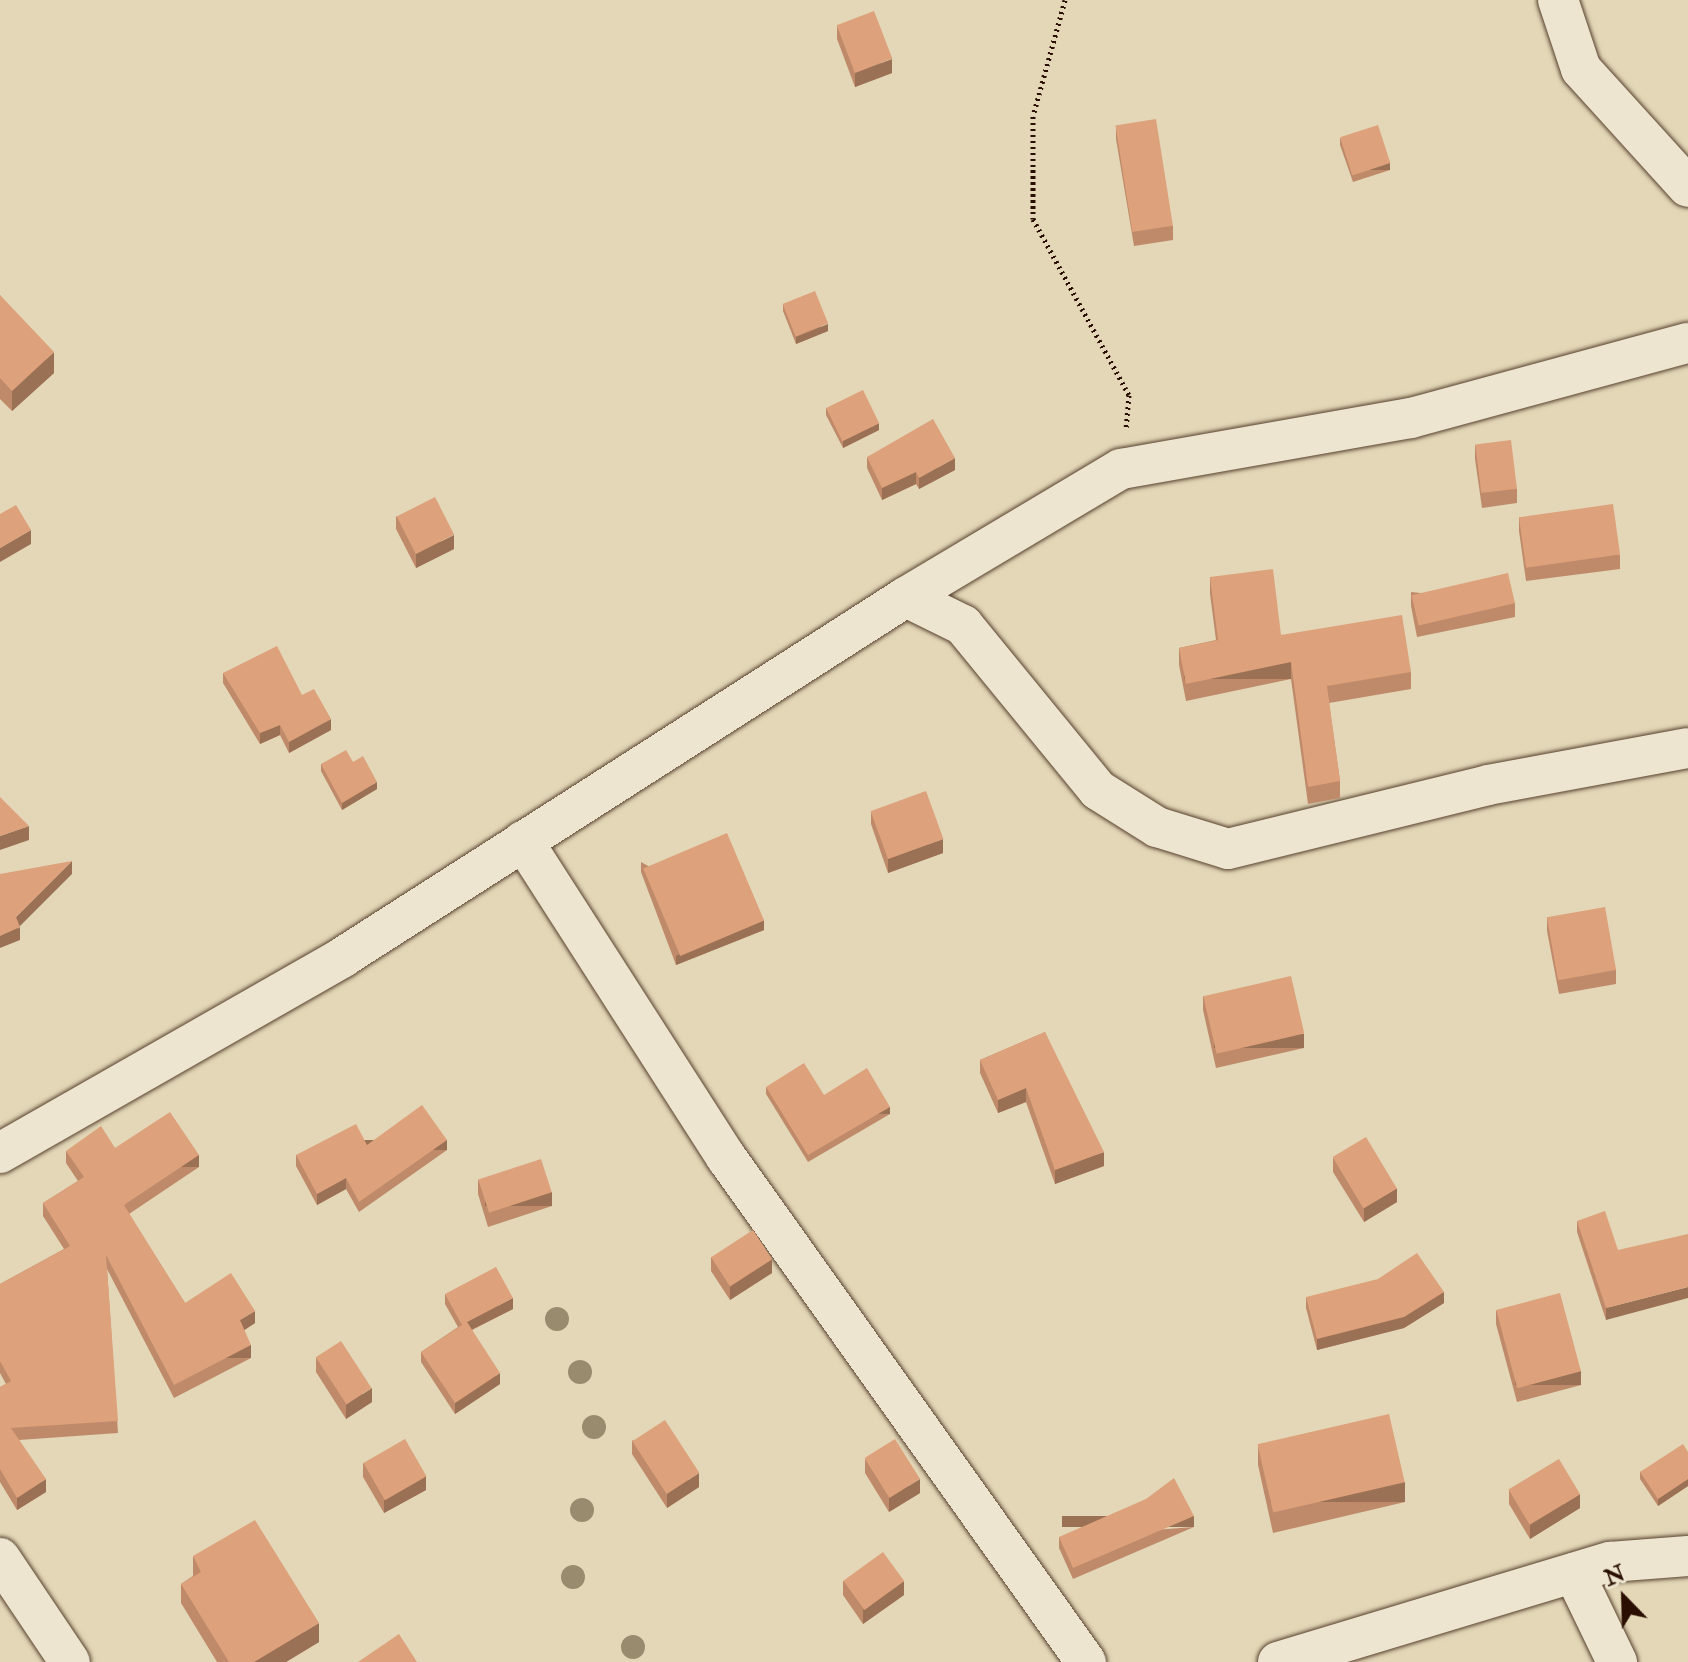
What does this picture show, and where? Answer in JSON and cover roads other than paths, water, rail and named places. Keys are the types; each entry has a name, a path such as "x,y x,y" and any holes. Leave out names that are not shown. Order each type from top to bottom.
{"street":[{"path":"1558,0 1581,69 1688,187"},
{"path":"0,1153 343,957 906,597 1121,469 1411,418 1688,343"},
{"path":"906,597 963,625 1098,790 1157,827 1228,849 1488,785 1688,748"},
{"path":"523,841 726,1157 1086,1662"},
{"path":"1278,1662 1574,1573 1688,1556"},
{"path":"0,1558 70,1662"},
{"path":"1574,1573 1617,1662"}]}
